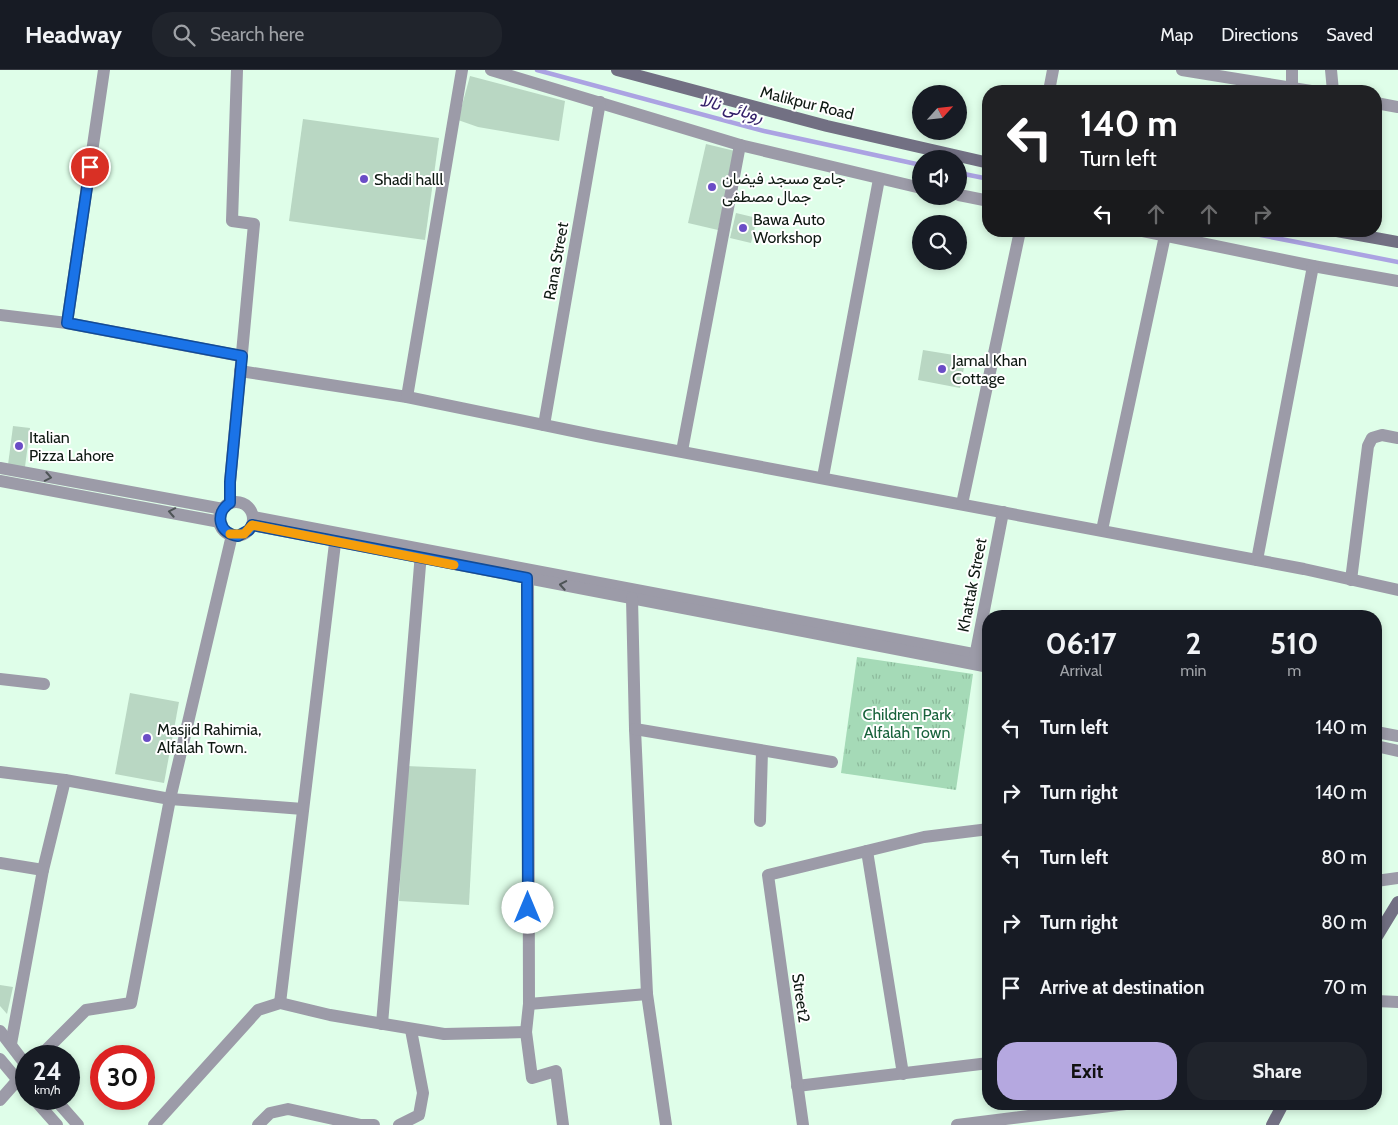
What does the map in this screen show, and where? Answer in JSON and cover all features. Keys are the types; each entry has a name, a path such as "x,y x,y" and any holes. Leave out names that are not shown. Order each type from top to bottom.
{"street":[{"path":"67,323 104,70"},
{"path":"237,70 232,221 254,224 230,482 222,528 232,535 244,534 253,521"},
{"path":"407,397 462,70"},
{"path":"491,70 740,145 879,180 912,186"},
{"name":"Malikpur Road","path":"617,70 827,126 982,161"},
{"path":"1050,85 1054,70"},
{"path":"1182,70 1233,74 1279,85"},
{"path":"1292,70 1292,85"},
{"path":"1331,70 1332,85"},
{"name":"Rana Street","path":"544,425 600,102"},
{"path":"1382,104 1398,107"},
{"path":"682,451 740,145"},
{"path":"823,477 879,180"},
{"path":"967,197 982,200"},
{"path":"962,504 1019,237"},
{"path":"1102,530 1165,237"},
{"path":"1180,237 1313,266 1398,281"},
{"path":"1370,237 1398,242"},
{"path":"1258,560 1313,266"},
{"path":"0,315 67,323 242,356"},
{"path":"240,371 407,397 544,425 1258,560 1398,590"},
{"path":"1351,580 1368,446 1372,438 1398,438"},
{"path":"0,468 224,511"},
{"path":"0,481 224,511 245,504 253,521"},
{"name":"Khattak Street","path":"984,610 1003,512"},
{"path":"253,521 975,660 982,664"},
{"path":"51,1045 86,1010 131,1003 170,799 232,535"},
{"path":"280,1003 336,537"},
{"path":"382,1024 421,554"},
{"path":"527,573 632,598 975,660 982,658"},
{"path":"527,573 529,1004 526,1032 532,1078 556,1072 563,1125"},
{"path":"632,598 635,729 647,994 666,1125"},
{"name":"Khattak Street","path":"975,660 982,623"},
{"path":"0,679 44,684"},
{"path":"635,729 832,762"},
{"path":"1382,733 1398,736"},
{"path":"1382,747 1398,748"},
{"path":"760,821 762,751"},
{"path":"0,772 65,780 170,799 303,809"},
{"path":"11,1044 43,870 65,780"},
{"path":"902,1074 867,851 924,837 982,830"},
{"name":"Street2","path":"803,1125 768,875 867,851"},
{"path":"0,863 43,870"},
{"path":"1382,880 1398,878"},
{"path":"1382,928 1398,902"},
{"path":"529,1004 647,994"},
{"path":"1382,1001 1398,1002"},
{"path":"154,1125 258,1010 280,1003 411,1030 444,1034 526,1032"},
{"path":"400,1125 419,1115 424,1093 411,1030"},
{"path":"0,1031 15,1050"},
{"path":"0,1059 15,1070"},
{"path":"797,1086 982,1064"},
{"path":"0,1100 15,1083"},
{"path":"258,1125 270,1113 288,1109 361,1125 374,1125"},
{"path":"44,1110 57,1125"},
{"path":"65,1110 78,1125"},
{"path":"957,1125 1078,1110"},
{"path":"1272,1125 1280,1110"}],"green space":[{"name":"Children Park Alfalah Town","path":"857,657 973,674 956,790 841,773"}],"building":[{"path":"470,76 565,101 559,141 478,127 458,120"},
{"name":"Shadi halll","path":"303,119 439,138 425,240 289,221"},
{"name":"جامع مسجد فیضان جمال مصطفی","path":"706,144 735,151 718,230 688,223"},
{"name":"Bawa Auto Workshop","path":"736,213 757,218 751,243 730,238"},
{"name":"Jamal Khan Cottage","path":"923,350 966,357 960,388 918,380"},
{"name":"Italian Pizza Lahore","path":"13,426 30,428 25,467 8,465"},
{"name":"Masjid Rahimia, Alfalah Town.","path":"130,693 179,702 164,783 115,774"},
{"path":"406,766 476,769 469,905 399,901"},
{"path":"0,985 13,987 7,1014 0,1006"}],"waterway":[{"name":"روہائی نالا","path":"537,70 764,131 912,163"},
{"name":"روہائی نالا","path":"967,175 982,178"},
{"name":"روہائی نالا","path":"1271,237 1398,262"}],"slow traffic":[{"path":"230,534 238,536 244,534 252,525 421,560 454,565"}],"place":[{"name":"Shadi halll","path":"364,179"},
{"name":"جامع مسجد فیضان جمال مصطفی","path":"712,187"},
{"name":"Bawa Auto Workshop","path":"743,228"},
{"name":"Jamal Khan Cottage","path":"942,369"},
{"name":"Italian Pizza Lahore","path":"19,446"},
{"name":"Masjid Rahimia, Alfalah Town.","path":"147,738"}],"route":[{"path":"90,167 67,323 242,356 230,482 230,503 223,509 220,518 222,528 226,532 238,536 244,534 252,525 421,560 527,578 528,908"}]}
